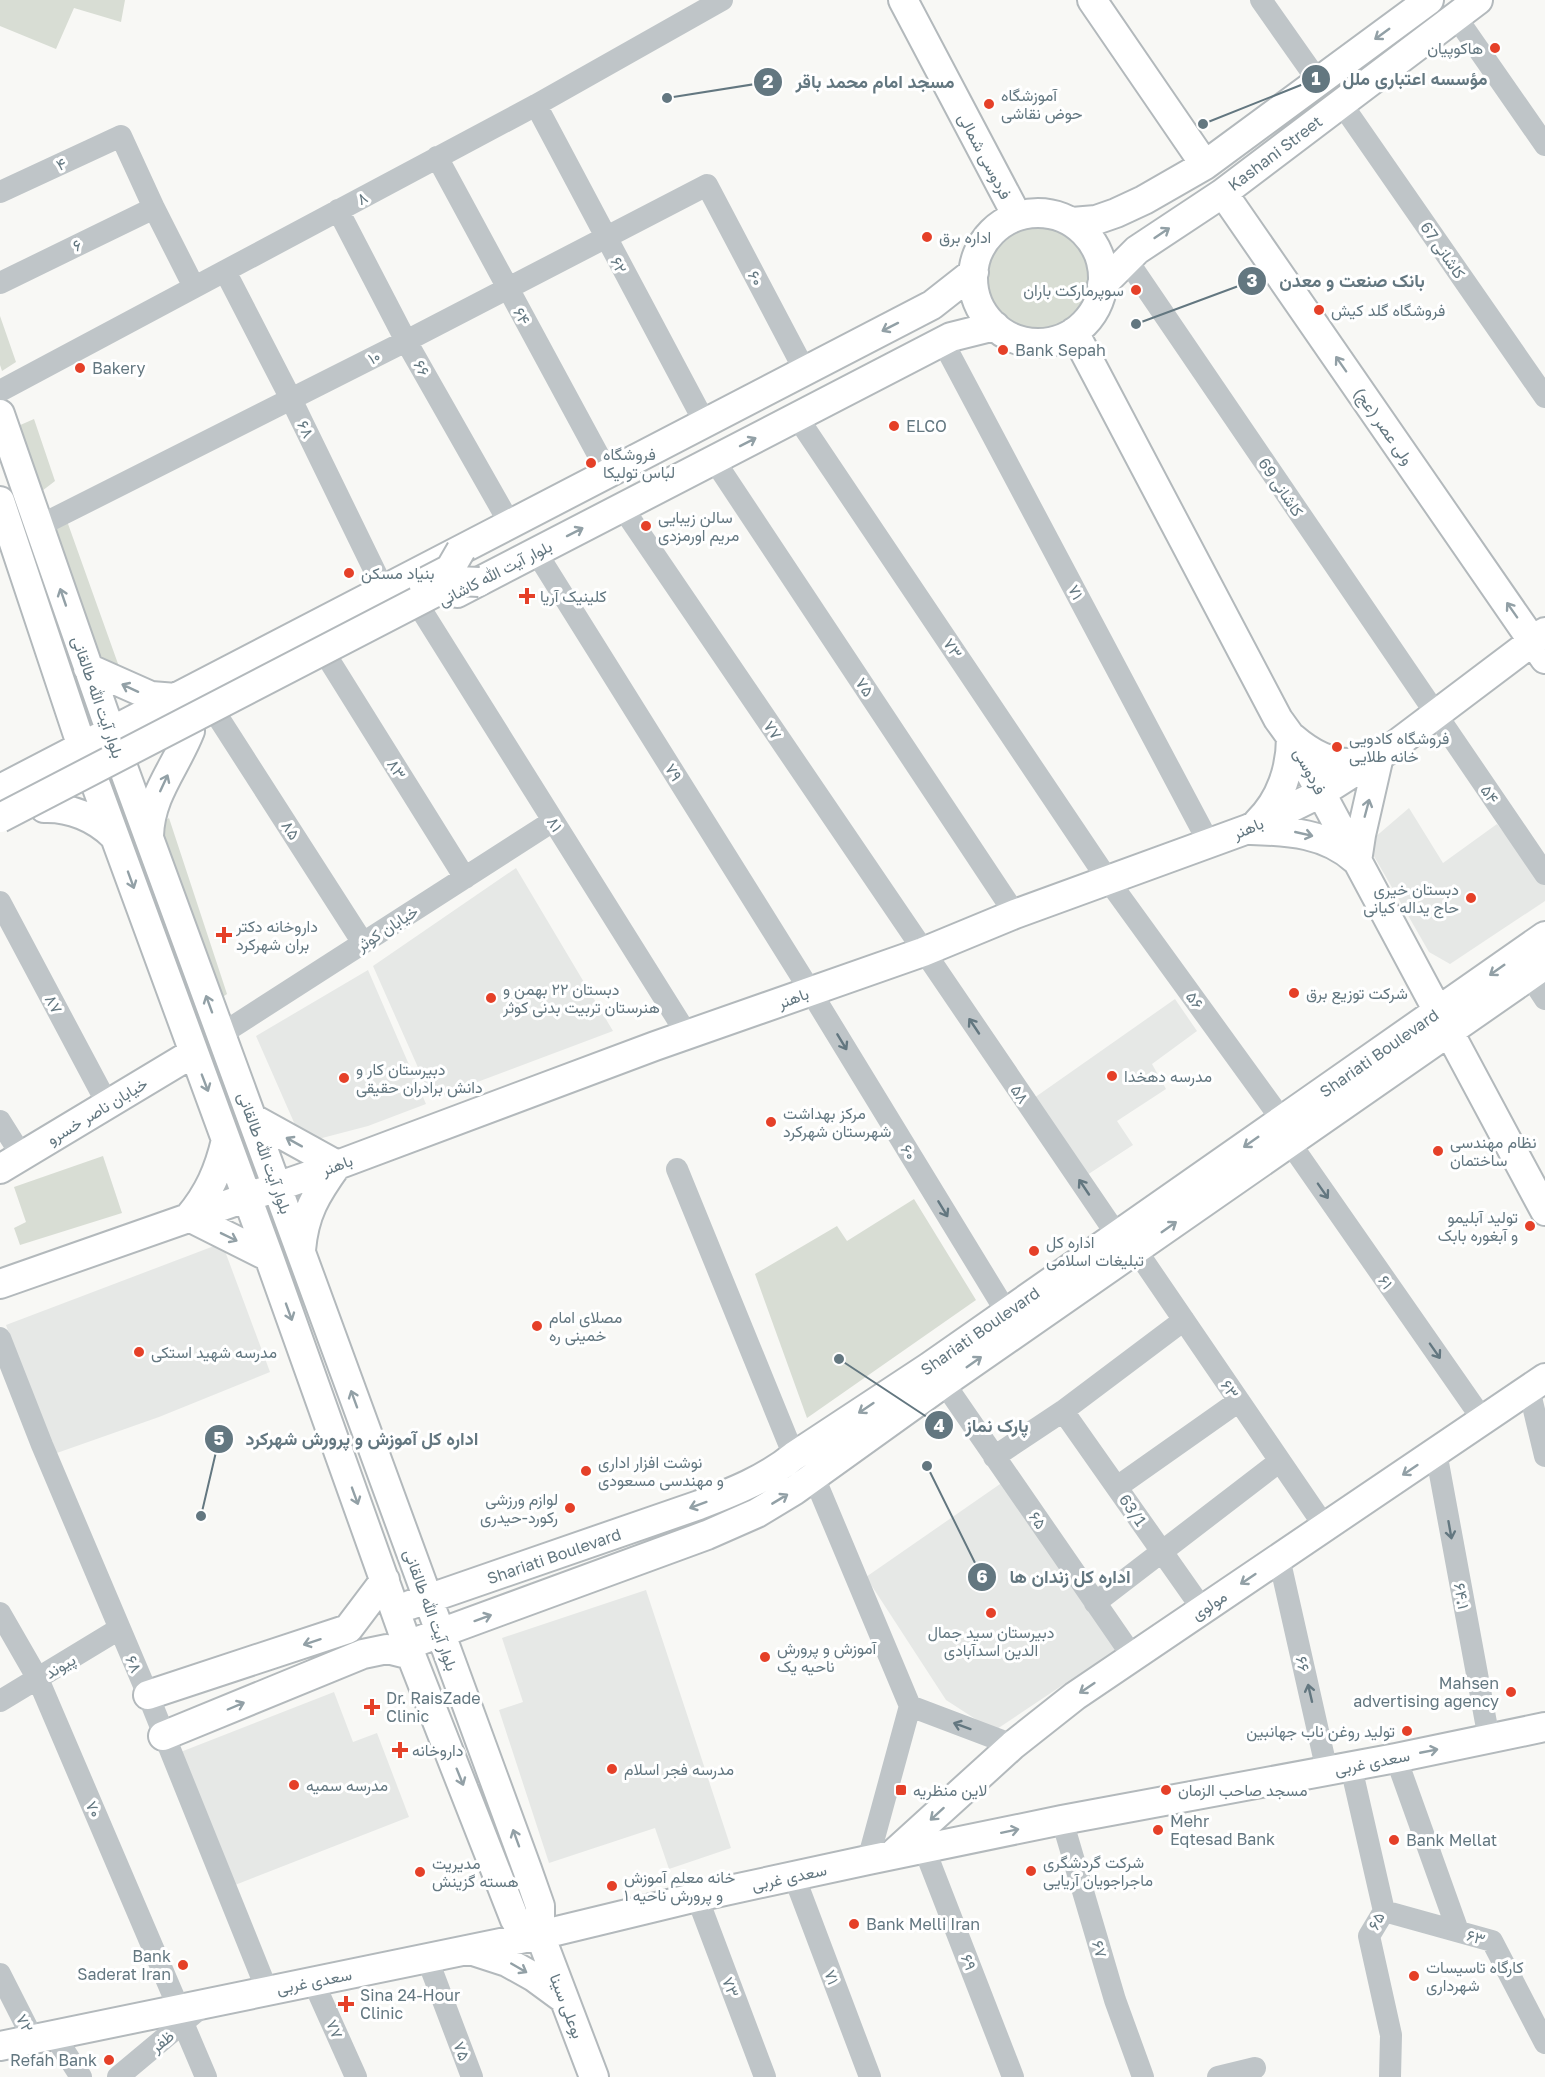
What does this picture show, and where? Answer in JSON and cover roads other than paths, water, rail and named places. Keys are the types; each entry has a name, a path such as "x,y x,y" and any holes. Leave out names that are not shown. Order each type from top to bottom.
{"main road":[{"name":"فردوسی شمالی","path":"903,0 1017,216"},
{"path":"1092,0 1205,165"},
{"name":"Kashani Street","path":"1072,222 1096,220 1116,213 1144,200 1205,165 1429,0"},
{"name":"Kashani Street","path":"1102,285 1132,255 1223,193 1467,8"},
{"name":"ولی عصر (عج)","path":"1223,193 1541,644"},
{"path":"1045,213 1072,222 1088,237 1101,263 1102,285 1095,308 1074,332 1054,340 1033,342 1013,338 995,326 986,316 977,298 974,272 978,253 988,236 1017,216 1045,213"},
{"path":"1116,213 1108,231 1113,243 1132,255"},
{"path":"0,789 932,305 974,272"},
{"path":"932,305 948,305 958,316 958,323 947,339"},
{"name":"بلوار آیت الله کاشانی","path":"0,830 947,339 995,326"},
{"name":"فردوسی","path":"1074,332 1278,719 1291,737 1545,1211"},
{"name":"بلوار آیت الله طالقانی","path":"0,414 110,732 527,1869 540,1906 540,1935"},
{"name":"بلوار آیت الله طالقانی","path":"0,501 94,781 410,1650 515,1920 540,1935"},
{"path":"0,801 450,569 461,550"},
{"path":"0,818 457,581 479,582"},
{"path":"48,646 76,635"},
{"name":"باهنر","path":"0,1284 337,1165 923,952 1015,914 1247,830 1321,793 1379,756 1435,714 1541,644"},
{"path":"88,668 150,696 176,698"},
{"path":"27,775 44,757 56,737 63,715 63,689"},
{"path":"149,838 150,817 155,801 190,732"},
{"path":"1291,737 1311,752 1334,761 1354,764 1379,756"},
{"path":"1247,830 1267,812 1280,791 1289,764 1291,737"},
{"path":"1357,861 1379,756"},
{"path":"44,808 83,815 101,824 114,836"},
{"path":"1247,830 1292,831 1307,834 1333,843 1357,861"},
{"name":"Shariati Boulevard","path":"163,1736 363,1654 387,1649 410,1650 440,1634 707,1535 757,1513 814,1477 944,1383 1127,1243 1443,1022 1473,987 1545,936"},
{"path":"1392,1043 1405,1019 1417,972 1444,985 1473,987"},
{"name":"Shariati Boulevard","path":"1286,1132 1392,1043 1540,980"},
{"name":"خیابان ناصر خسرو","path":"11,1162 193,1053"},
{"path":"252,1118 337,1165 311,1204 302,1231 301,1250"},
{"path":"226,1140 213,1182 204,1199 189,1217 269,1257"},
{"name":"Shariati Boulevard","path":"396,1610 737,1490 780,1468 794,1456 1006,1313 1127,1243"},
{"name":"مولوی","path":"880,1858 1013,1745 1075,1696 1537,1384"},
{"path":"794,1456 814,1477"},
{"path":"348,1629 386,1580"},
{"path":"148,1695 348,1629 362,1630 367,1635 369,1642 363,1654"},
{"path":"192,1681 183,1687 180,1696 181,1707 190,1719 197,1721 207,1718"},
{"name":"سعدی غربی","path":"0,2046 189,2012 267,1990 540,1935 697,1897 924,1848 1396,1758 1545,1726"},
{"path":"527,1869 550,1900 572,1915 590,1923"},
{"path":"468,1950 481,1942 498,1917 503,1905 500,1879"},
{"name":"بوعلی سینا","path":"540,1935 594,2077"},
{"path":"468,1950 507,1962 534,1977 564,1999"}],"street":[{"name":"۸","path":"0,391 536,105 722,0"},
{"path":"1261,0 1318,81"},
{"path":"1467,8 1545,146"},
{"name":"کاشانی 67","path":"1341,103 1545,397"},
{"name":"۶۲","path":"536,105 604,237 705,423"},
{"name":"۴","path":"0,192 121,136 154,208"},
{"name":"۶۴","path":"438,157 608,474"},
{"name":"۱۰","path":"39,526 406,341 707,185"},
{"name":"۶۰","path":"707,185 805,371"},
{"path":"154,208 194,287"},
{"name":"۶","path":"0,283 154,208"},
{"name":"۶۶","path":"338,210 406,341 510,524"},
{"name":"کاشانی 69","path":"1132,255 1435,714"},
{"name":"۶۸","path":"225,271 291,399 384,590"},
{"name":"۷۱","path":"947,339 1209,843"},
{"name":"۷۳","path":"797,417 1108,880"},
{"name":"۷۵","path":"714,460 1015,914"},
{"name":"۷۷","path":"622,507 923,952"},
{"name":"۷۹","path":"536,552 811,992"},
{"name":"۸۱","path":"422,611 688,1036"},
{"name":"۸۳","path":"329,660 465,878"},
{"name":"۵۴","path":"1435,714 1545,874"},
{"name":"۸۵","path":"218,717 363,943"},
{"name":"خیابان کوثر","path":"220,1035 553,821"},
{"name":"۵۶","path":"1108,880 1286,1132"},
{"name":"۸۷","path":"0,902 108,1105"},
{"name":"۵۸","path":"923,952 1127,1243"},
{"name":"۶۰","path":"811,992 1006,1313"},
{"path":"0,1121 11,1162"},
{"name":"۶۱","path":"1286,1132 1483,1420"},
{"path":"677,1169 794,1456"},
{"name":"۶۳","path":"1127,1243 1184,1320 1325,1527"},
{"path":"994,1457 1063,1411 1184,1320"},
{"name":"۶۸","path":"0,1338 267,1990"},
{"name":"۶۵","path":"944,1383 1133,1657"},
{"path":"1537,1384 1545,1456"},
{"path":"1117,1487 1239,1401"},
{"name":"63/1","path":"1063,1411 1203,1610"},
{"name":"۶۴.۱","path":"1436,1452 1489,1739"},
{"path":"1095,1603 1280,1461"},
{"path":"814,1477 910,1706 880,1858"},
{"name":"۶۶","path":"1280,1558 1339,1769"},
{"name":"۷۰","path":"0,1613 38,1679 189,2012"},
{"name":"پیوند","path":"0,1701 120,1629"},
{"path":"910,1706 1013,1745"},
{"path":"1396,1758 1458,1931"},
{"name":"۶۵","path":"1339,1769 1384,1911 1369,1936 1391,2035 1390,2077"},
{"name":"۶۷","path":"1062,1820 1116,2000 1143,2077"},
{"name":"۶۹","path":"924,1848 1013,2077"},
{"name":"۷۱","path":"794,1876 870,2077"},
{"name":"۷۳","path":"697,1897 765,2077"},
{"name":"۶۳","path":"1384,1911 1492,1941 1545,2043"},
{"name":"۷۵","path":"427,1958 472,2077"},
{"name":"۷۲","path":"0,1974 44,2037"},
{"name":"۷۷","path":"313,1982 356,2077"},
{"path":"189,2012 206,2077"},
{"name":"ظفر","path":"118,2077 189,2012"},
{"path":"44,2037 81,2077"},
{"path":"1218,2077 1255,2068"}],"place":[{"name":"هاکوپیان","path":"1495,48"},
{"name":"مسجد امام محمد باقر","path":"667,98"},
{"name":"آموزشگاه حوض نقاشی","path":"989,104"},
{"name":"مؤسسه اعتباری ملل","path":"1203,124"},
{"name":"اداره برق","path":"927,237"},
{"name":"سوپرمارکت باران","path":"1136,290"},
{"name":"فروشگاه گلد کیش","path":"1319,310"},
{"name":"بانک صنعت و معدن","path":"1136,324"},
{"name":"Bank Sepah","path":"1003,350"},
{"name":"Bakery","path":"80,368"},
{"name":"ELCO","path":"894,426"},
{"name":"فروشگاه لباس تولیکا","path":"591,463"},
{"name":"سالن زیبایی مریم اورمزدی","path":"646,526"},
{"name":"بنیاد مسکن","path":"349,573"},
{"name":"کلینیک آریا","path":"527,596"},
{"name":"فروشگاه کادویی خانه طلایی","path":"1337,747"},
{"name":"دبستان خیری حاج یداله کیانی","path":"1471,898"},
{"name":"داروخانه دکتر بران شهرکرد","path":"224,935"},
{"name":"شرکت توزیع برق","path":"1294,993"},
{"name":"دبستان ۲۲ بهمن و هنرستان تربیت بدنی کوثر","path":"491,998"},
{"name":"مدرسه دهخدا","path":"1112,1076"},
{"name":"دبیرستان کار و دانش برادران حقیقی","path":"344,1078"},
{"name":"مرکز بهداشت شهرستان شهرکرد","path":"771,1122"},
{"name":"نظام مهندسی ساختمان","path":"1438,1151"},
{"name":"تولید آبلیمو و آبغوره بابک","path":"1530,1226"},
{"name":"اداره کل تبلیغات اسلامی","path":"1034,1251"},
{"name":"مصلای امام خمینی ره","path":"537,1326"},
{"name":"مدرسه شهید استکی","path":"139,1352"},
{"name":"پارک نماز","path":"839,1359"},
{"name":"اداره کل زندان ها","path":"927,1466"},
{"name":"نوشت افزار اداری و مهندسی مسعودی","path":"586,1471"},
{"name":"لوازم ورزشی رکورد-حیدری","path":"570,1508"},
{"name":"اداره کل آموزش و پرورش شهرکرد","path":"201,1516"},
{"name":"دبیرستان سید جمال الدین اسدآبادی","path":"991,1613"},
{"name":"آموزش و پرورش ناحیه یک","path":"765,1657"},
{"name":"Mahsen advertising agency","path":"1511,1692"},
{"name":"Dr. RaisZade Clinic","path":"372,1707"},
{"name":"تولید روغن ناب جهانبین","path":"1407,1731"},
{"name":"داروخانه","path":"400,1750"},
{"name":"مدرسه فجر اسلام","path":"612,1769"},
{"name":"مدرسه سمیه","path":"294,1785"},
{"name":"لاین منظریه","path":"901,1790"},
{"name":"مسجد صاحب الزمان","path":"1166,1790"},
{"name":"Mehr Eqtesad Bank","path":"1158,1830"},
{"name":"Bank Mellat","path":"1394,1840"},
{"name":"شرکت گردشگری ماجراجویان آریایی","path":"1031,1871"},
{"name":"مدیریت هسته گزینش","path":"420,1872"},
{"name":"خانه معلم آموزش و پرورش ناحیه ۱","path":"612,1886"},
{"name":"Bank Melli Iran","path":"854,1924"},
{"name":"Bank Saderat Iran","path":"183,1965"},
{"name":"کارگاه تاسیسات شهرداری","path":"1414,1976"},
{"name":"Sina 24-Hour Clinic","path":"346,2004"},
{"name":"Refah Bank","path":"109,2060"}]}
